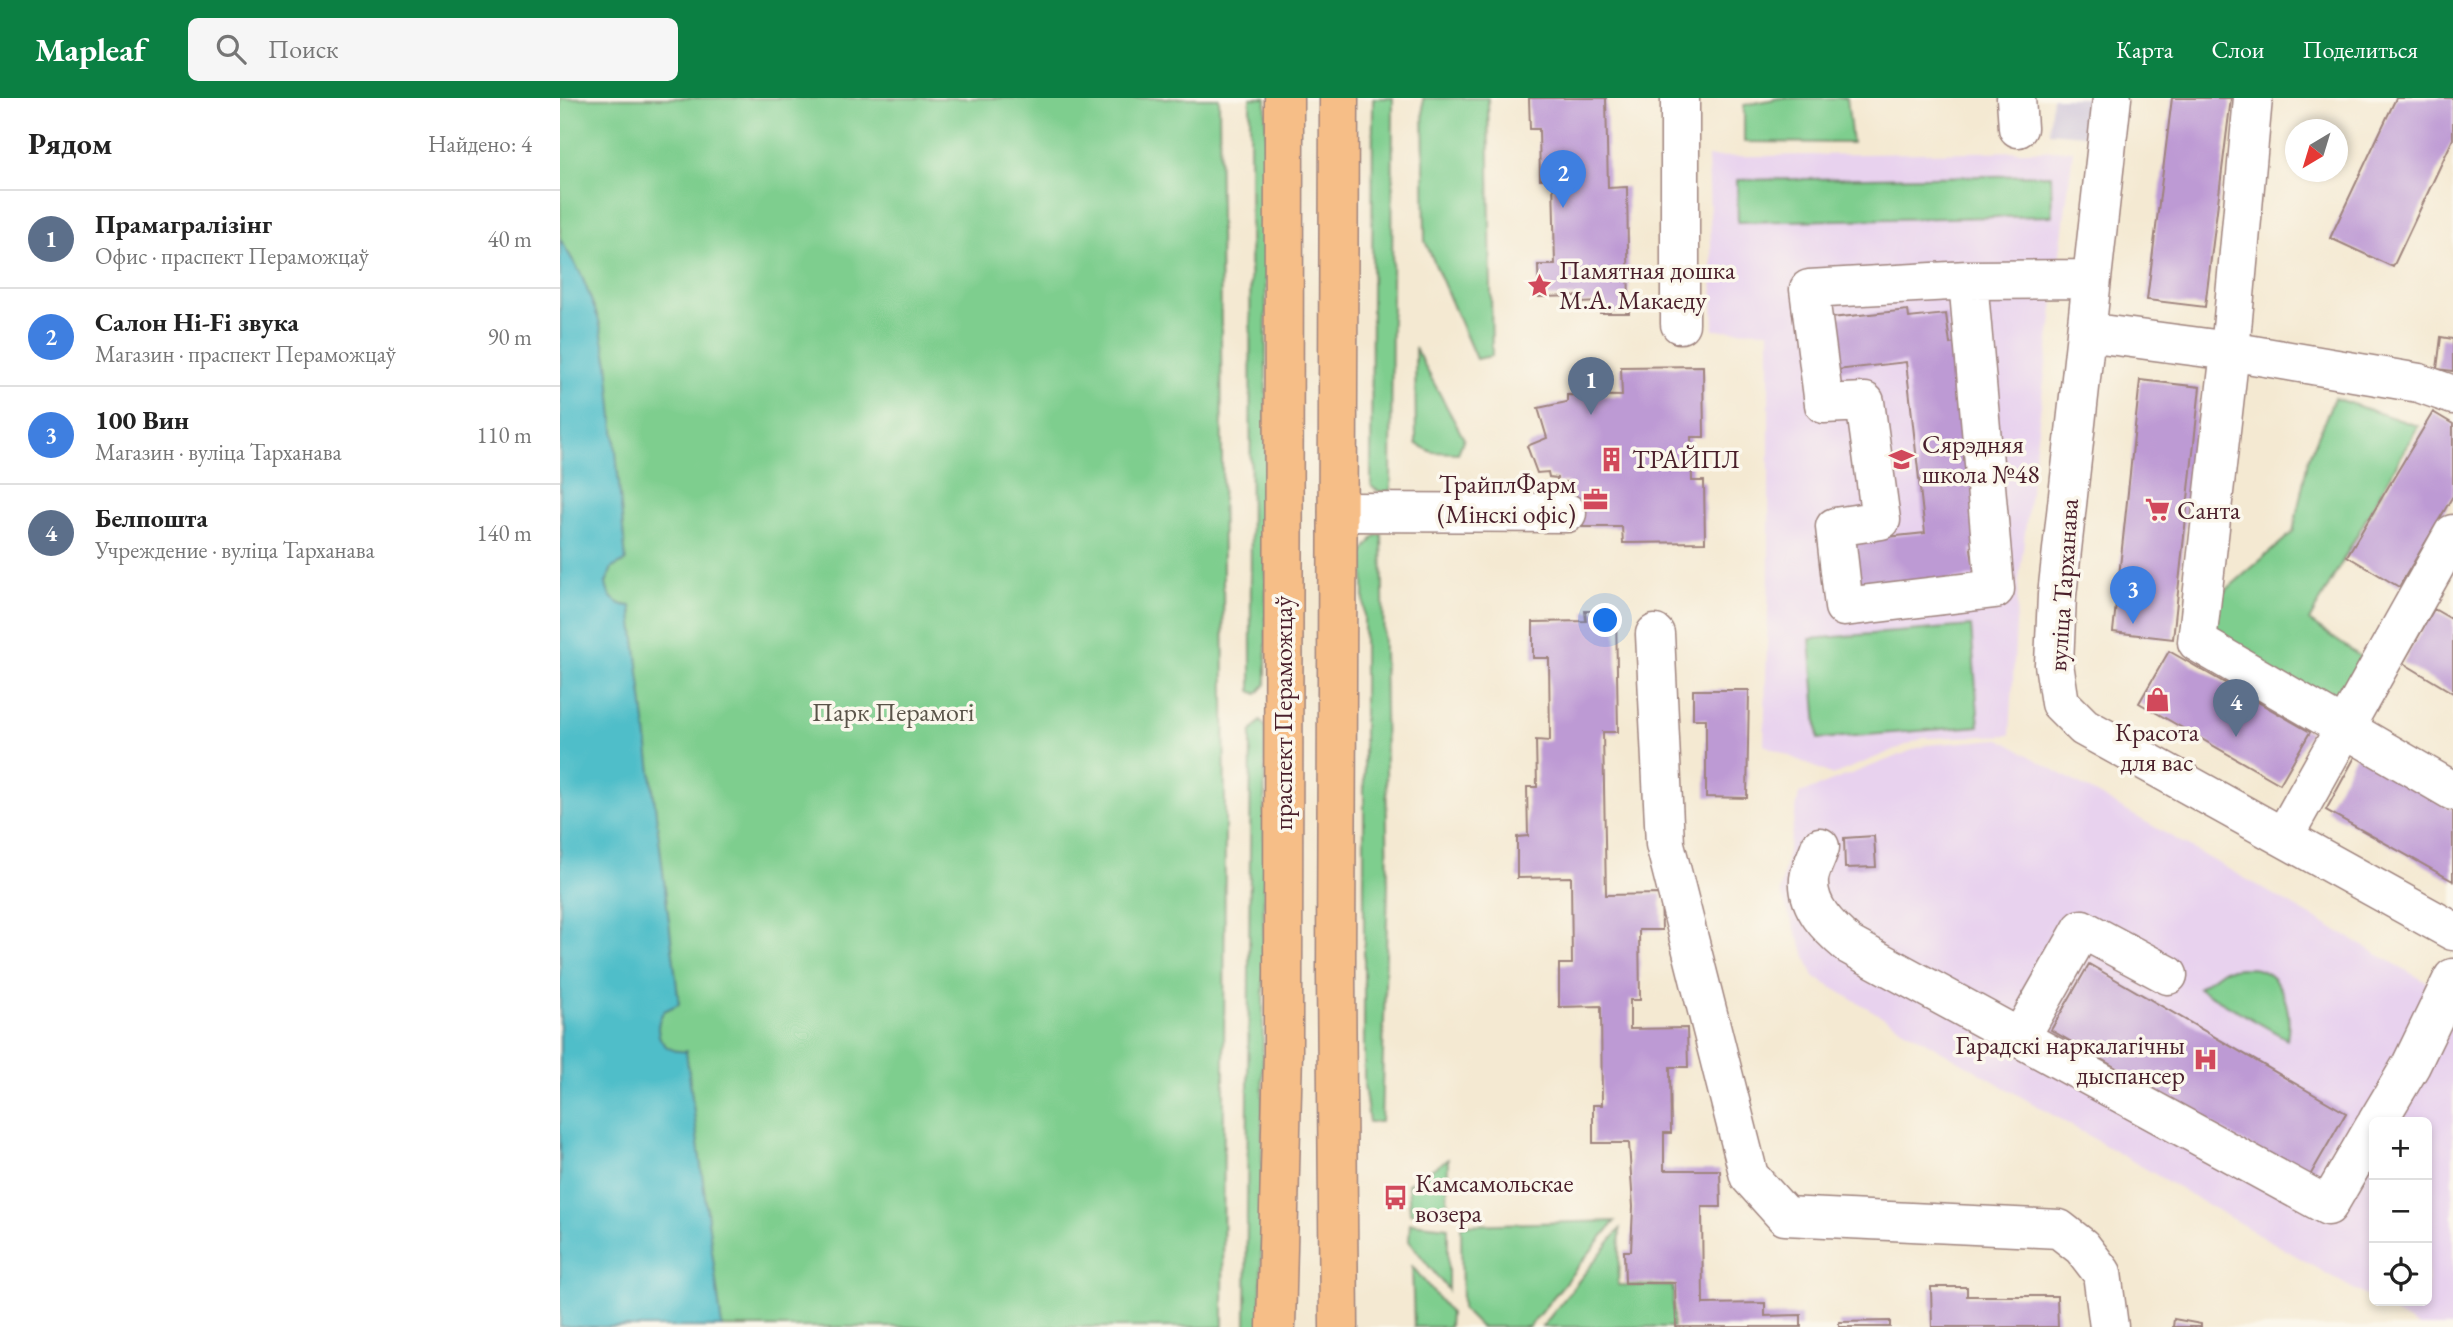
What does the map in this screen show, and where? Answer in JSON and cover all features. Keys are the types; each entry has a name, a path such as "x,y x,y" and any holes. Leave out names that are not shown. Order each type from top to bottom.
{"main road":[{"name":"праспект Пераможцаў","path":"1276,1327 1283,1052 1284,98"},
{"name":"праспект Пераможцаў","path":"1339,98 1336,975 1339,1327"}],"street":[{"path":"1680,98 1680,324"},
{"name":"вуліца Тарханава","path":"2112,98 2057,595 2054,664 2060,703 2084,727 2453,931"},
{"path":"2253,98 2230,351 2197,642 2453,790"},
{"path":"1968,280 1995,589 1844,607 1835,527 1881,520 1865,402 1824,404 1809,289 1968,280 2091,279"},
{"path":"2086,332 2230,351 2419,383 2453,395"},
{"path":"1338,512 1567,513"},
{"path":"2284,836 2453,534"},
{"path":"1655,634 1665,844 1749,1176 1785,1216 2059,1229 2082,1247 2102,1273 2109,1327"},
{"path":"1820,847 1809,879 1813,905 1829,928 1849,945 2328,1206 2369,1136"},
{"path":"2020,1038 2082,929 2168,975"},
{"path":"2380,1117 2411,1065 2453,978"}],"shaded area":[{"path":"2052,98 2087,98 2084,135 2049,132"},
{"name":"Сярэдняя школа №48","path":"2073,150 2018,588 2010,735 1923,738 1833,775 1764,745 1769,576 1769,331 1714,330 1708,157"},
{"name":"Гарадскі наркалагічны дыспансер","path":"2000,739 2453,997 2453,1327 2419,1327 2383,1306 2432,1306 2432,1117 2369,1117 2369,1298 1814,977 1780,892 1799,794 1926,745"}],"green space":[{"name":"Парк Перамогі","path":"560,98 1219,98 1225,816 1223,1327 560,1327"},
{"path":"1250,98 1266,98 1266,684 1257,694 1251,691"},
{"path":"1373,98 1393,98 1391,492 1378,491 1372,487 1371,481"},
{"path":"1423,98 1488,98 1492,356 1476,359 1425,241"},
{"path":"1780,98 1847,98 1852,143 1744,142 1744,105"},
{"path":"2051,175 2052,216 1738,222 1737,180"},
{"path":"1415,348 1464,439 1458,453 1432,452 1416,444"},
{"path":"2334,398 2418,426 2309,621 2361,657 2330,713 2207,640 2211,603 2293,532 2308,460"},
{"path":"1382,534 1388,885 1381,1122 1369,1122 1364,1085 1364,551 1375,536"},
{"path":"1971,626 1979,726 1818,739 1810,639"},
{"path":"1260,721 1265,726 1261,1327 1246,1327 1251,733"},
{"path":"2257,969 2267,973 2280,988 2287,1008 2287,1039 2198,988 2223,970"},
{"path":"1448,1159 1447,1214 1410,1213 1408,1184"},
{"path":"1615,1221 1529,1327 1480,1327 1462,1309 1461,1225"},
{"path":"1410,1223 1448,1227 1448,1290 1409,1241"},
{"path":"1620,1229 1618,1285 1673,1286 1673,1327 1542,1327"},
{"path":"1412,1266 1450,1313 1449,1327 1414,1327"}],"water":[{"path":"560,239 581,274 599,320 608,363 626,561 612,568 606,583 614,600 631,606 679,1004 664,1011 658,1033 670,1049 686,1051 722,1327 560,1327"}],"building":[{"path":"1529,98 1606,98 1608,188 1627,187 1629,313 1600,313 1600,302 1581,303 1581,296 1539,297 1538,265 1555,265 1553,179 1540,179 1539,129 1530,129"},
{"path":"2172,98 2231,98 2205,307 2147,300"},
{"path":"2396,98 2453,98 2453,139 2393,267 2330,238"},
{"path":"1908,310 1909,318 1946,314 1950,344 1957,343 1980,548 1971,549 1975,576 1855,594 1849,541 1925,533 1906,362 1837,370 1831,318"},
{"path":"2441,337 2453,339 2453,371 2437,369"},
{"name":"ТРАЙПЛ","path":"1703,366 1704,437 1691,437 1692,481 1704,481 1705,542 1623,543 1622,527 1568,527 1567,482 1557,483 1557,478 1549,477 1548,472 1537,473 1527,446 1547,438 1538,408 1567,402 1567,395 1622,396 1621,367"},
{"path":"2140,380 2200,387 2173,639 2113,632"},
{"path":"2433,412 2453,424 2453,496 2399,587 2347,556"},
{"path":"2434,609 2453,620 2453,693 2403,663"},
{"path":"1585,611 1616,611 1618,732 1603,732 1606,895 1661,894 1662,930 1639,930 1640,1000 1630,1000 1630,1029 1687,1028 1688,1067 1670,1067 1671,1133 1664,1133 1664,1170 1720,1170 1721,1207 1702,1207 1703,1304 1765,1303 1765,1316 1801,1315 1801,1327 1676,1327 1675,1283 1625,1283 1624,1251 1631,1251 1633,1207 1629,1143 1593,1143 1593,1105 1602,1105 1601,1006 1559,1007 1559,964 1572,964 1571,877 1517,878 1517,837 1528,836 1527,787 1537,787 1536,740 1550,741 1549,658 1533,658 1533,622 1586,621"},
{"path":"2169,651 2310,732 2280,784 2139,703"},
{"path":"1693,690 1749,690 1747,798 1706,797 1706,719 1693,719"},
{"path":"2356,755 2453,810 2453,881 2326,810"},
{"path":"1874,836 1876,867 1845,868 1844,838"},
{"path":"2089,964 2346,1113 2308,1179 2051,1030"},
{"path":"1931,1287 1967,1287 1967,1296 2057,1296 2058,1327 1932,1327"},
{"path":"2174,1319 2201,1324 2201,1327 2173,1327"},
{"path":"1890,1321 1890,1327 1839,1327 1839,1322"}],"place":[{"name":"Салон Hi-Fi звука","path":"1563,208"},
{"name":"Памятная дошка М.А. Макаеду","path":"1539,285"},
{"name":"Прамагралізінг","path":"1591,415"},
{"name":"ТРАЙПЛ","path":"1612,459"},
{"name":"Сярэдняя школа №48","path":"1902,459"},
{"name":"ТрайплФарм (Мінскі офіс)","path":"1596,499"},
{"name":"Санта","path":"2157,510"},
{"name":"100 Вин","path":"2133,624"},
{"name":"Красота для вас","path":"2157,700"},
{"name":"Белпошта","path":"2236,737"},
{"name":"Гарадскі наркалагічны дыспансер","path":"2205,1060"},
{"name":"Камсамольскае возера","path":"1395,1198"}]}
